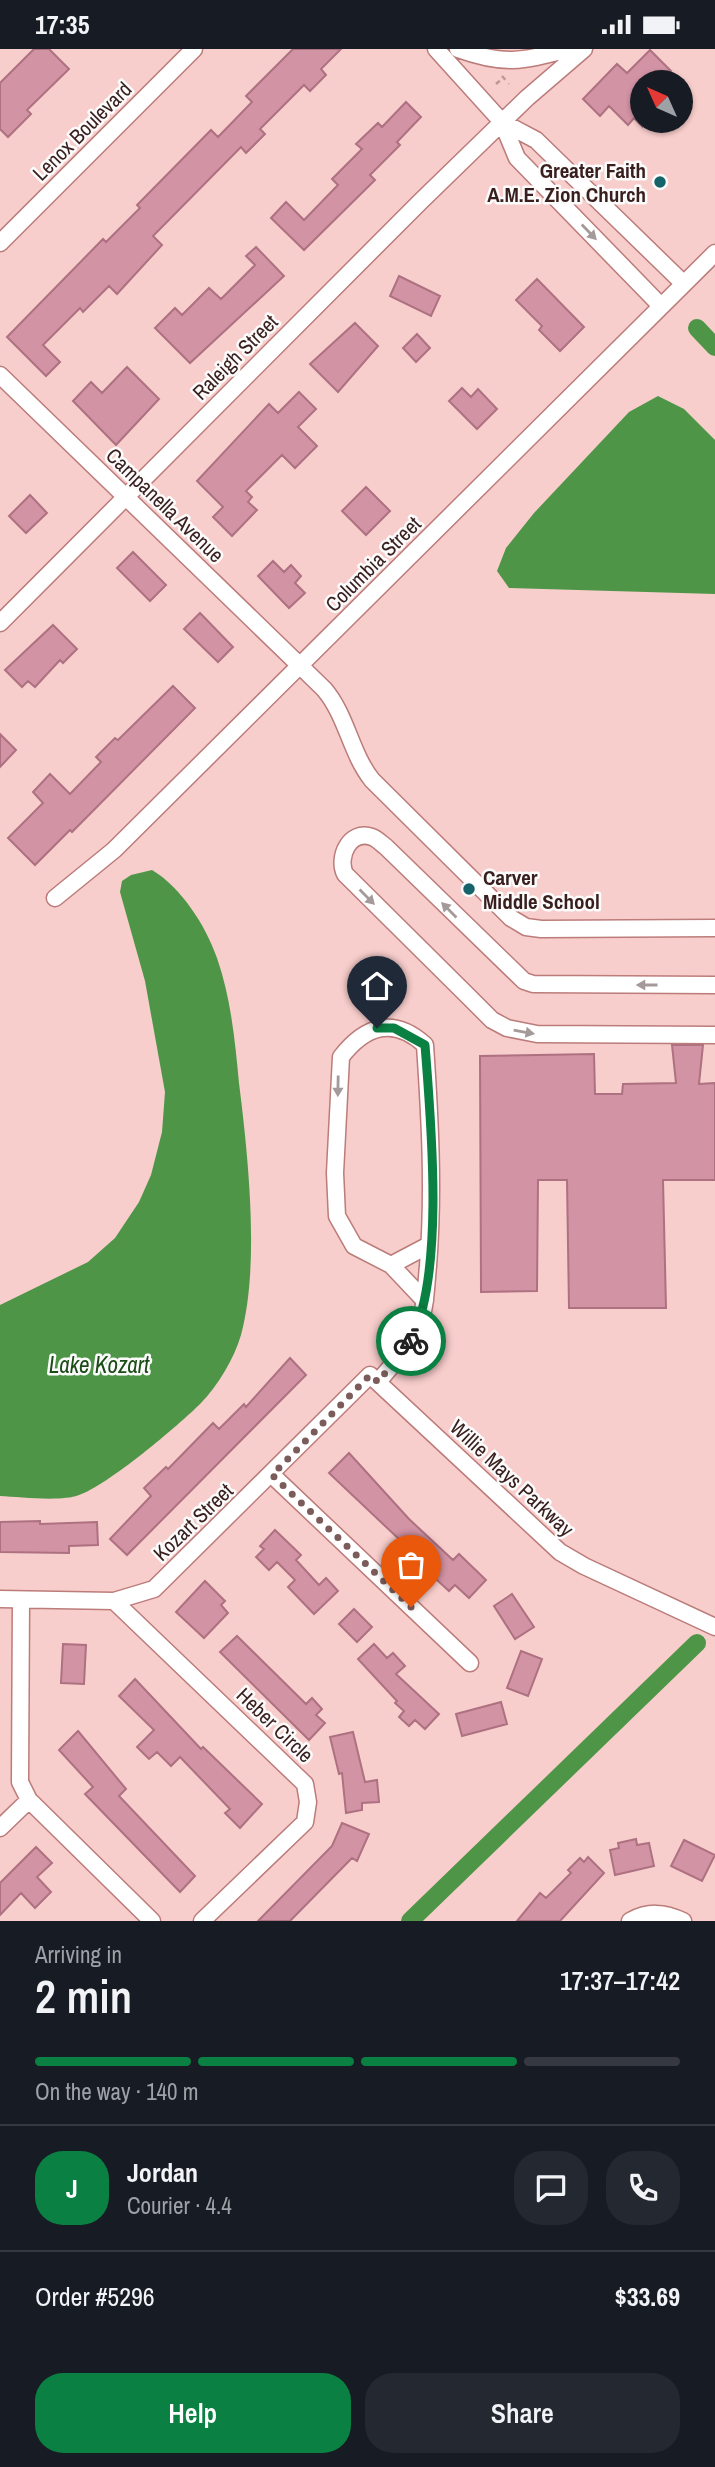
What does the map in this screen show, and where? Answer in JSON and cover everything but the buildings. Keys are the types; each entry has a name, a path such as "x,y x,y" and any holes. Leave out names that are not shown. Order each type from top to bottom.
{"street":[{"name":"Lenox Boulevard","path":"0,243 194,49"},
{"path":"436,49 502,122 517,158 662,306"},
{"path":"458,49 501,62 522,61 569,49"},
{"path":"502,122 584,49"},
{"path":"502,122 536,140 684,284"},
{"name":"Raleigh Street","path":"0,623 502,122"},
{"name":"Columbia Street","path":"55,898 82,873 114,850 715,253"},
{"name":"Campanella Avenue","path":"0,375 335,702 361,766 372,780 511,918 526,927 541,929 715,928"},
{"path":"715,985 533,984 524,981 511,972 386,847 371,836 359,837 344,849 340,865 345,874 484,1012 507,1028 537,1034 715,1035"},
{"name":"Kozart Street","path":"0,1599 114,1601 154,1589 409,1344 420,1323 425,1301 429,1245 432,1171 425,1045 394,1028 377,1028 362,1033 341,1056 335,1173 337,1216 354,1246 391,1265"},
{"path":"425,1301 391,1265 429,1245"},
{"name":"Willie Mays Parkway","path":"374,1378 560,1552 715,1627"},
{"path":"272,1475 470,1664"},
{"path":"21,1600 20,1782 29,1800 152,1921"},
{"name":"Heber Circle","path":"114,1601 305,1784 308,1802 305,1822 202,1921"},
{"path":"0,1828 29,1800"},
{"path":"630,1921 645,1913 670,1915 684,1921"}],"path":[{"path":"496,84 503,78 509,84"}],"water":[{"path":"658,396 684,409 715,440 715,594 509,588 497,571 506,548 534,513 629,412"},
{"name":"Lake Kozart","path":"152,870 173,886 206,933 222,973 229,1004 246,1143 251,1210 250,1276 241,1335 225,1371 201,1403 107,1480 71,1497 40,1499 0,1496 0,1305 88,1262 115,1238 139,1202 151,1175 162,1132 165,1092 145,981 120,892 122,881 131,875"}],"waterway":[{"path":"697,328 715,347"},
{"path":"410,1921 697,1643"}],"way so far":[{"path":"411,1341 378,1382 370,1375 272,1475 411,1607"}],"place":[{"name":"Greater Faith A.M.E. Zion Church","path":"660,182"},
{"name":"Carver Middle School","path":"469,889"}],"route":[{"path":"377,1028 394,1028 419,1039 425,1045 432,1171 431,1235 425,1301 420,1323 411,1341"}]}
